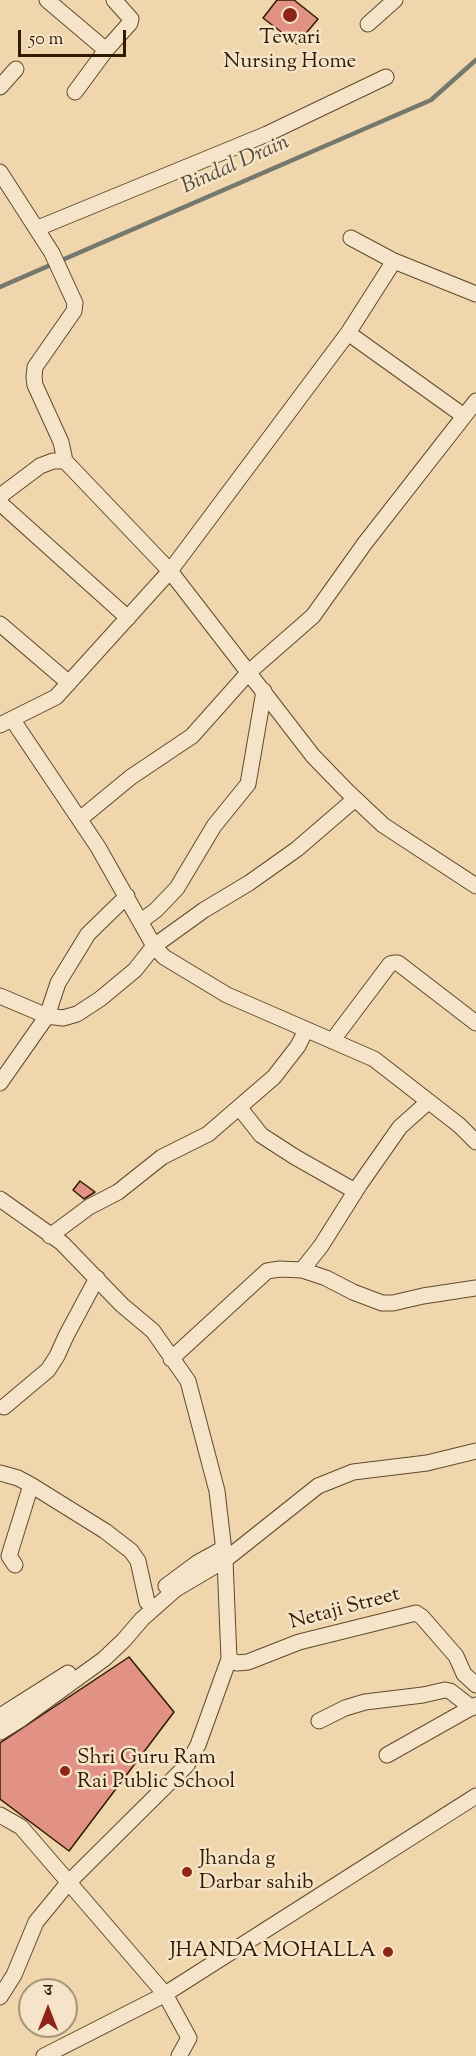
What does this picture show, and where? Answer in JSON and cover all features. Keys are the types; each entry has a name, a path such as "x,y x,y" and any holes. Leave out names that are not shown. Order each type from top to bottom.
{"street":[{"path":"47,0 106,50"},
{"path":"75,92 106,50 130,23 131,19 114,0"},
{"path":"368,24 395,0"},
{"path":"0,87 16,69"},
{"path":"38,228 267,134 386,77"},
{"path":"0,172 38,228 74,299 74,311 35,367 34,377 35,385 61,442 65,461 170,571 313,756 383,825 476,886"},
{"path":"351,238 394,261 476,294"},
{"path":"394,261 348,333 170,571 56,697 6,722 80,819 127,896 154,946 164,957 228,995 374,1059 476,1142"},
{"path":"348,333 464,416"},
{"path":"80,819 130,777 192,736 249,672 313,616 365,543 476,401"},
{"path":"0,496 40,466 53,461 65,461"},
{"path":"0,503 128,618"},
{"path":"0,624 69,683"},
{"path":"141,921 156,910 177,888 214,826 248,784 264,691"},
{"path":"0,996 47,1016 63,1018 77,1014 100,999 135,970 154,946 297,849 355,799"},
{"path":"0,1083 47,1016 58,983 88,934 127,896"},
{"path":"332,1041 390,964 394,963 398,963 476,1023"},
{"path":"50,1236 89,1207 118,1192 162,1157 208,1134 274,1077 298,1046 306,1030"},
{"path":"302,1270 321,1246 355,1191 400,1128 428,1102"},
{"path":"239,1107 261,1135 355,1191"},
{"path":"0,1199 62,1243 122,1305 153,1331 188,1382 217,1491 224,1554 229,1659 198,1745 187,1765 68,1883 36,1922 14,1975 0,1997"},
{"path":"171,1359 267,1271 302,1270 382,1303 476,1288"},
{"path":"4,1407 48,1370 97,1278"},
{"path":"0,1732 104,1659 142,1618 176,1589 318,1486 333,1472 476,1444"},
{"path":"318,1486 353,1472 427,1463 476,1451"},
{"path":"0,1473 18,1478 31,1485 105,1531 131,1551 138,1561 147,1602"},
{"path":"15,1565 9,1556 31,1485"},
{"path":"0,1716 88,1660 147,1602 184,1572 224,1554"},
{"name":"Netaji Street","path":"229,1659 237,1663 248,1662 299,1642 416,1613 456,1656 464,1674 476,1685"},
{"path":"319,1721 345,1708 365,1702 445,1690 474,1706 387,1755"},
{"path":"44,2056 165,1994 476,1796"},
{"path":"0,1815 21,1827 165,1994 189,2038 179,2056"}],"building":[{"path":"277,0 294,0 318,19 297,44 263,18"},
{"path":"80,1181 95,1192 84,1199 73,1190"},
{"name":"Shri Guru Ram Rai Public School","path":"129,1657 174,1712 69,1851 0,1799 0,1743"}],"waterway":[{"name":"Bindal Drain","path":"0,287 431,100 476,60"}],"place":[{"name":"Tewari Nursing Home","path":"290,15"},
{"name":"Shri Guru Ram Rai Public School","path":"65,1771"},
{"name":"Jhanda g Darbar sahib","path":"187,1872"},
{"name":"JHANDA MOHALLA","path":"388,1952"}]}
